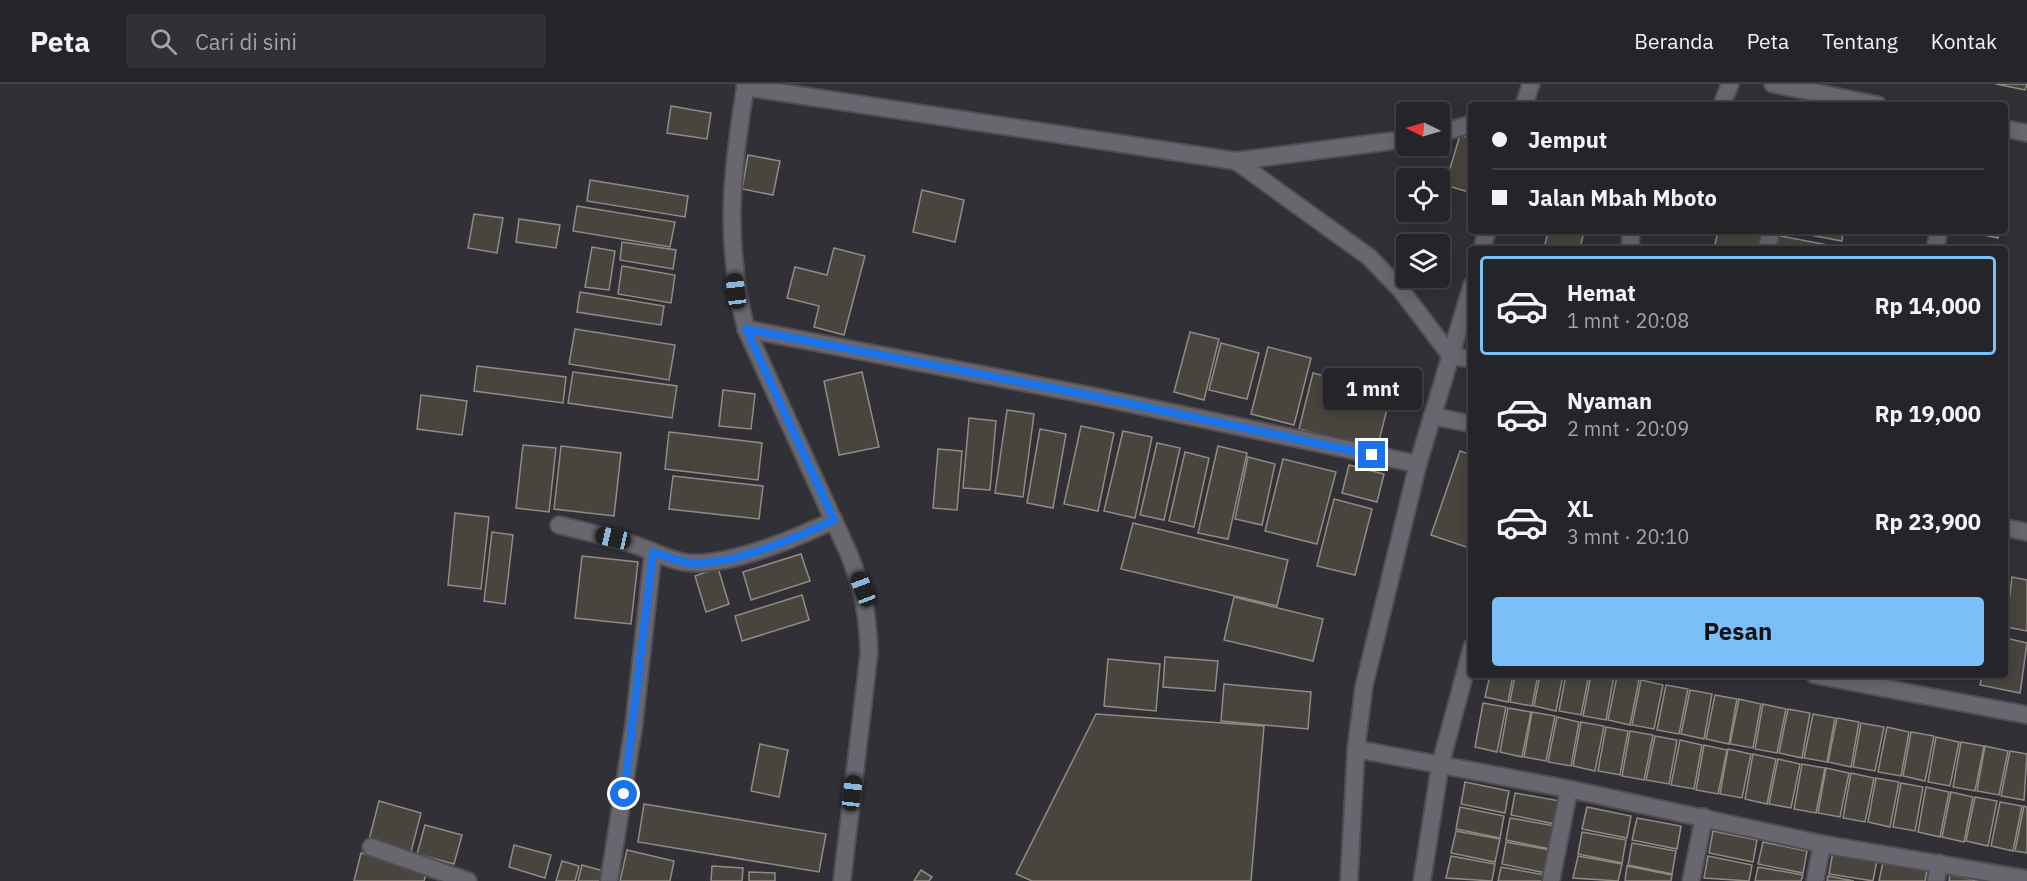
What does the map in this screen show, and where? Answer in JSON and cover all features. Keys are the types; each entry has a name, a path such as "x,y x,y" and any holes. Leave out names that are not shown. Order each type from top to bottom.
{"street":[{"path":"1524,102 1531,84"},
{"path":"1723,102 1730,84"},
{"path":"1773,84 1801,97 1849,102"},
{"path":"842,881 869,653 868,618 863,589 834,520 746,329 736,291 731,250 731,218 734,171 746,86 1236,161 1396,140"},
{"path":"1450,130 1468,125"},
{"path":"2008,129 2027,133"},
{"path":"1236,161 1369,257 1400,289 1451,356 1468,359"},
{"path":"1349,881 1356,749 1364,686 1418,464 1468,299"},
{"path":"746,329 1093,396 1418,464"},
{"path":"1432,416 1468,423"},
{"path":"559,525 613,538 684,562 711,563 805,534 834,520"},
{"path":"2008,528 2027,532"},
{"path":"609,881 634,724 653,552"},
{"path":"1422,881 1440,766 1468,662"},
{"path":"1831,678 2027,715"},
{"path":"1356,749 1569,789 1822,844 2027,879"},
{"path":"1551,881 1569,789"},
{"path":"1691,881 1704,817"},
{"path":"1815,881 1822,844"},
{"path":"370,848 468,881"},
{"path":"1936,881 1939,863"}],"building":[{"path":"1996,84 2027,84 2025,90"},
{"path":"671,106 711,113 707,139 667,133"},
{"path":"1460,135 1468,138 1468,192 1450,186 1450,168"},
{"path":"748,155 780,161 773,195 742,189"},
{"path":"590,180 688,196 685,217 587,201"},
{"path":"922,190 964,200 955,242 913,232"},
{"path":"577,206 675,222 670,247 573,231"},
{"path":"474,214 503,218 497,253 468,248"},
{"path":"519,219 560,225 556,248 516,242"},
{"path":"1547,234 1583,234 1581,246 1545,246"},
{"path":"1717,234 1762,234 1760,246 1715,246"},
{"path":"1805,234 1843,234 1842,241"},
{"path":"1979,234 1999,234 1998,238"},
{"path":"1775,235 1833,246 1773,246"},
{"path":"622,242 676,250 673,269 620,260"},
{"path":"592,247 615,251 609,290 585,287"},
{"path":"834,248 865,256 844,335 814,327 819,306 787,298 795,267 827,275"},
{"path":"622,266 675,275 671,303 618,294"},
{"path":"580,292 664,306 661,325 577,312"},
{"path":"575,329 675,345 669,380 569,364"},
{"path":"1190,332 1219,339 1204,400 1174,392"},
{"path":"1221,343 1259,353 1247,399 1209,390"},
{"path":"1268,347 1311,358 1294,425 1251,414"},
{"path":"477,366 566,377 563,403 474,391"},
{"path":"573,372 677,386 672,418 568,403"},
{"path":"862,372 879,447 839,455 824,381"},
{"path":"1313,373 1391,393 1377,449 1299,429"},
{"path":"723,390 755,394 751,429 719,426"},
{"path":"421,395 467,401 462,435 417,429"},
{"path":"1007,410 1034,414 1023,497 995,493"},
{"path":"969,418 996,421 990,490 963,488"},
{"path":"1081,426 1114,433 1098,511 1064,504"},
{"path":"1040,429 1066,434 1053,508 1027,503"},
{"path":"1123,431 1152,437 1135,518 1104,511"},
{"path":"669,432 762,443 758,480 665,469"},
{"path":"1157,443 1180,448 1164,520 1140,515"},
{"path":"523,445 556,448 549,512 516,508"},
{"path":"561,446 621,453 614,516 554,509"},
{"path":"1218,446 1247,453 1228,539 1198,533"},
{"path":"938,449 962,451 957,510 933,508"},
{"path":"1460,451 1468,454 1468,548 1431,535"},
{"path":"1185,452 1209,458 1194,527 1169,521"},
{"path":"1248,457 1275,464 1262,525 1235,519"},
{"path":"1283,459 1336,472 1317,544 1265,531"},
{"path":"1349,465 1384,474 1377,502 1342,493"},
{"path":"673,476 763,486 759,519 669,509"},
{"path":"1334,499 1372,509 1355,575 1317,566"},
{"path":"455,513 489,517 481,589 448,585"},
{"path":"1133,523 1288,560 1277,606 1121,569"},
{"path":"492,532 513,535 505,604 484,601"},
{"path":"801,554 810,581 751,600 743,572"},
{"path":"582,556 638,562 631,624 575,618"},
{"path":"718,568 729,604 706,612 695,576"},
{"path":"2012,577 2027,580 2027,631 2008,627"},
{"path":"802,595 809,620 742,641 735,616"},
{"path":"1234,597 1323,619 1313,661 1224,640"},
{"path":"2008,638 2027,643 2020,693 1980,685 1981,678 2008,678"},
{"path":"1165,657 1218,661 1215,691 1163,687"},
{"path":"1108,659 1160,664 1156,711 1104,706"},
{"path":"1489,678 1512,678 1508,702 1485,697"},
{"path":"1514,678 1537,678 1532,706 1510,702"},
{"path":"1539,678 1562,678 1556,711 1534,706"},
{"path":"1565,678 1588,678 1581,715 1559,711"},
{"path":"1590,678 1614,678 1606,720 1583,716"},
{"path":"1617,678 1639,680 1630,725 1608,720"},
{"path":"1641,680 1663,685 1654,729 1632,725"},
{"path":"1224,684 1311,692 1308,729 1221,721"},
{"path":"1666,685 1688,689 1679,734 1657,730"},
{"path":"1690,690 1712,694 1704,739 1681,734"},
{"path":"1715,695 1737,699 1729,744 1706,739"},
{"path":"1739,699 1761,704 1753,748 1730,744"},
{"path":"1483,703 1506,707 1497,752 1475,747"},
{"path":"1763,704 1786,709 1777,753 1755,749"},
{"path":"1508,708 1531,712 1522,757 1500,752"},
{"path":"1788,709 1810,713 1802,758 1779,753"},
{"path":"1532,712 1555,716 1546,761 1524,757"},
{"path":"1096,714 1264,726 1251,881 1032,881 1016,874"},
{"path":"1813,714 1835,718 1827,762 1804,758"},
{"path":"1557,717 1579,722 1571,766 1548,762"},
{"path":"1837,718 1859,722 1851,767 1828,762"},
{"path":"1581,722 1604,726 1595,771 1573,766"},
{"path":"1861,723 1884,727 1875,771 1853,767"},
{"path":"1606,727 1628,731 1620,775 1598,771"},
{"path":"1887,727 1909,732 1901,776 1878,772"},
{"path":"1630,731 1653,735 1644,780 1622,776"},
{"path":"1911,732 1934,736 1925,781 1903,776"},
{"path":"1655,736 1677,740 1669,784 1646,780"},
{"path":"1936,737 1959,742 1950,786 1928,782"},
{"path":"1680,740 1702,745 1694,789 1671,785"},
{"path":"1961,742 1984,746 1975,791 1953,787"},
{"path":"760,744 788,750 779,797 751,791"},
{"path":"1704,745 1727,750 1718,794 1696,790"},
{"path":"1985,746 2008,751 1999,795 1977,791"},
{"path":"1728,749 1751,754 1742,798 1720,794"},
{"path":"2010,751 2027,754 2024,800 2001,796"},
{"path":"1753,754 1776,759 1767,804 1745,799"},
{"path":"1778,759 1800,764 1791,808 1769,804"},
{"path":"1802,764 1825,768 1816,813 1794,809"},
{"path":"1826,768 1849,773 1840,817 1818,813"},
{"path":"1851,773 1874,778 1865,822 1843,818"},
{"path":"1876,778 1899,782 1890,827 1868,822"},
{"path":"1465,782 1509,791 1505,813 1461,804"},
{"path":"1901,783 1923,787 1915,831 1893,827"},
{"path":"1926,787 1949,792 1940,837 1918,832"},
{"path":"1951,792 1973,797 1964,842 1942,837"},
{"path":"1515,793 1560,801 1555,824 1511,815"},
{"path":"1975,797 1997,801 1988,846 1966,841"},
{"path":"379,801 421,813 411,852 369,840"},
{"path":"2000,802 2022,806 2013,851 1991,846"},
{"path":"644,804 826,834 819,872 638,842"},
{"path":"2024,806 2027,807 2027,853 2015,851"},
{"path":"1460,807 1504,816 1500,838 1456,829"},
{"path":"1587,807 1631,816 1627,838 1582,829"},
{"path":"1510,818 1555,826 1550,849 1506,840"},
{"path":"1637,818 1681,826 1677,849 1632,840"},
{"path":"425,825 462,835 454,864 417,854"},
{"path":"1456,831 1500,839 1495,862 1451,853"},
{"path":"1713,831 1757,840 1753,862 1709,853"},
{"path":"1582,832 1626,840 1622,863 1578,854"},
{"path":"1506,842 1550,850 1546,873 1502,864"},
{"path":"1763,842 1807,851 1803,873 1758,864"},
{"path":"1632,843 1676,851 1672,874 1628,865"},
{"path":"514,845 551,855 545,878 509,867"},
{"path":"627,850 674,861 670,881 620,881"},
{"path":"1833,851 1877,860 1873,881 1829,874"},
{"path":"361,853 427,871 424,881 354,881"},
{"path":"1451,856 1495,864 1492,881 1446,878"},
{"path":"1578,856 1622,864 1618,881 1573,878"},
{"path":"1708,856 1752,865 1749,881 1704,878"},
{"path":"562,861 579,866 575,881 556,881"},
{"path":"1883,862 1927,871 1925,881 1879,881"},
{"path":"582,865 607,872 604,881 578,881"},
{"path":"712,866 743,868 742,881 711,881"},
{"path":"1627,866 1672,875 1671,881 1625,881"},
{"path":"1501,867 1545,875 1544,881 1498,881"},
{"path":"1758,867 1803,875 1801,881 1755,881"},
{"path":"921,870 932,877 929,881 914,881"},
{"path":"749,872 775,873 775,881 749,881"},
{"path":"1950,875 1981,881 1949,881"},
{"path":"1828,876 1854,881 1827,881"}],"route":[{"path":"624,794 653,552 684,562 711,563 805,534 834,520 746,329 1093,396 1372,455"}]}
